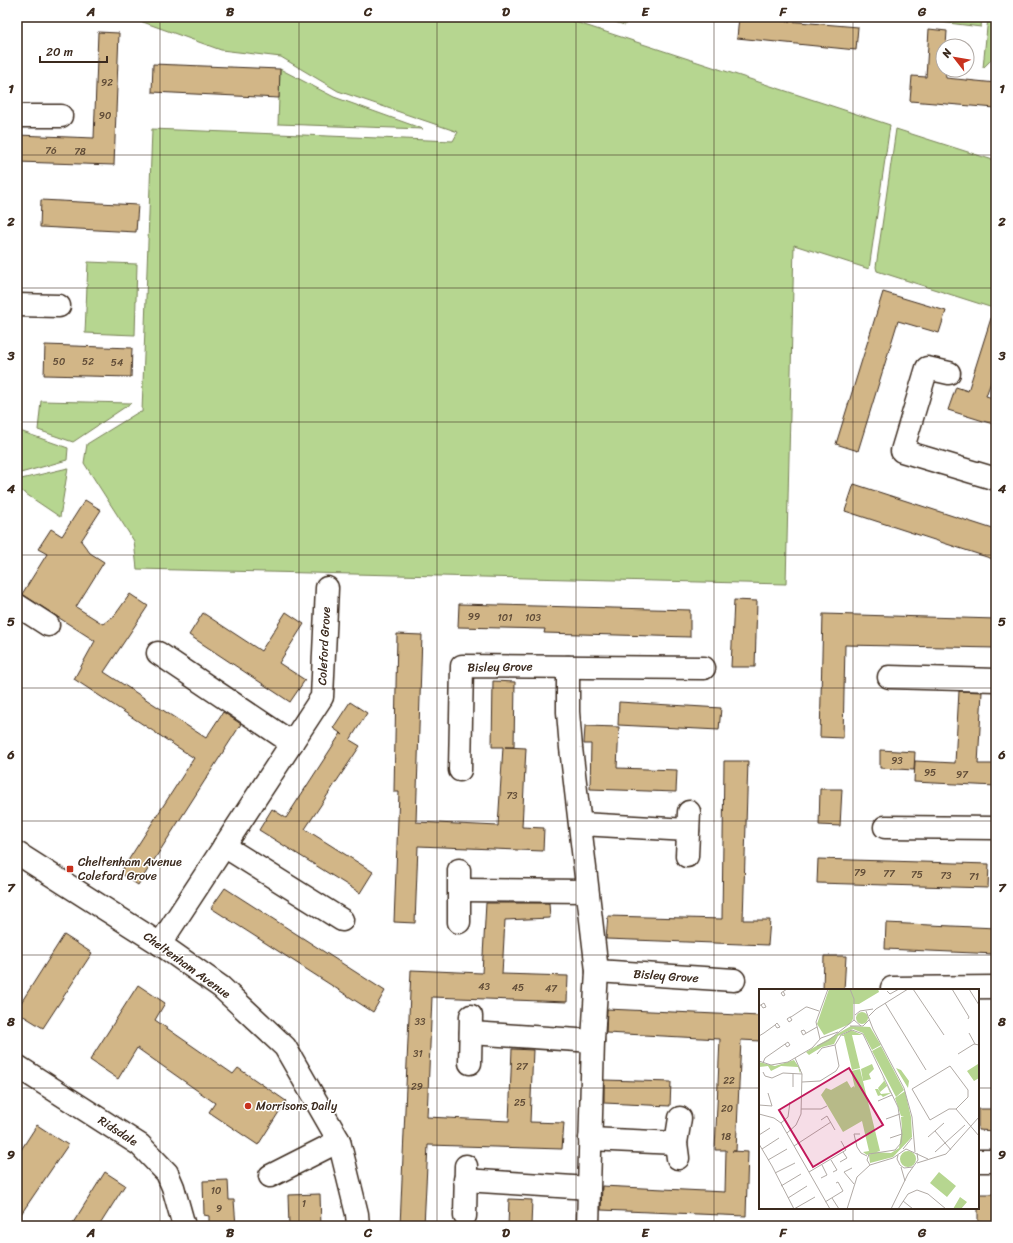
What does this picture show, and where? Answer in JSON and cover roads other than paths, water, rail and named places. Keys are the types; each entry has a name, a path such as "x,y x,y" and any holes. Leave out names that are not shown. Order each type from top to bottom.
{"street":[{"path":"17,116 61,116"},
{"path":"17,305 59,306"},
{"path":"949,372 927,368 902,451 996,479"},
{"name":"Coleford Grove","path":"160,944 322,697 327,588"},
{"path":"17,605 48,625"},
{"path":"158,653 292,743"},
{"name":"Bisley Grove","path":"460,770 462,666 704,668"},
{"path":"568,667 568,712 597,971 593,1040 588,1226"},
{"path":"889,677 996,680"},
{"path":"581,824 688,821 687,856"},
{"path":"884,827 996,828"},
{"path":"224,846 342,920"},
{"name":"Cheltenham Avenue","path":"17,853 160,944 221,987 285,1047 339,1142 357,1214 358,1226"},
{"path":"459,922 460,880 587,891"},
{"name":"Bisley Grove","path":"597,971 735,981"},
{"path":"892,988 996,987"},
{"path":"470,1063 471,1025 593,1040"},
{"name":"Ridsdale","path":"17,1066 140,1145 167,1173 173,1187 184,1226"},
{"path":"590,1139 677,1150 680,1118"},
{"path":"270,1176 339,1142"},
{"path":"979,1161 996,1161"},
{"path":"465,1216 466,1173 589,1188"}],"place":[{"name":"Cheltenham Avenue Coleford Grove","path":"70,869"},
{"name":"Morrisons Daily","path":"248,1106"}]}
